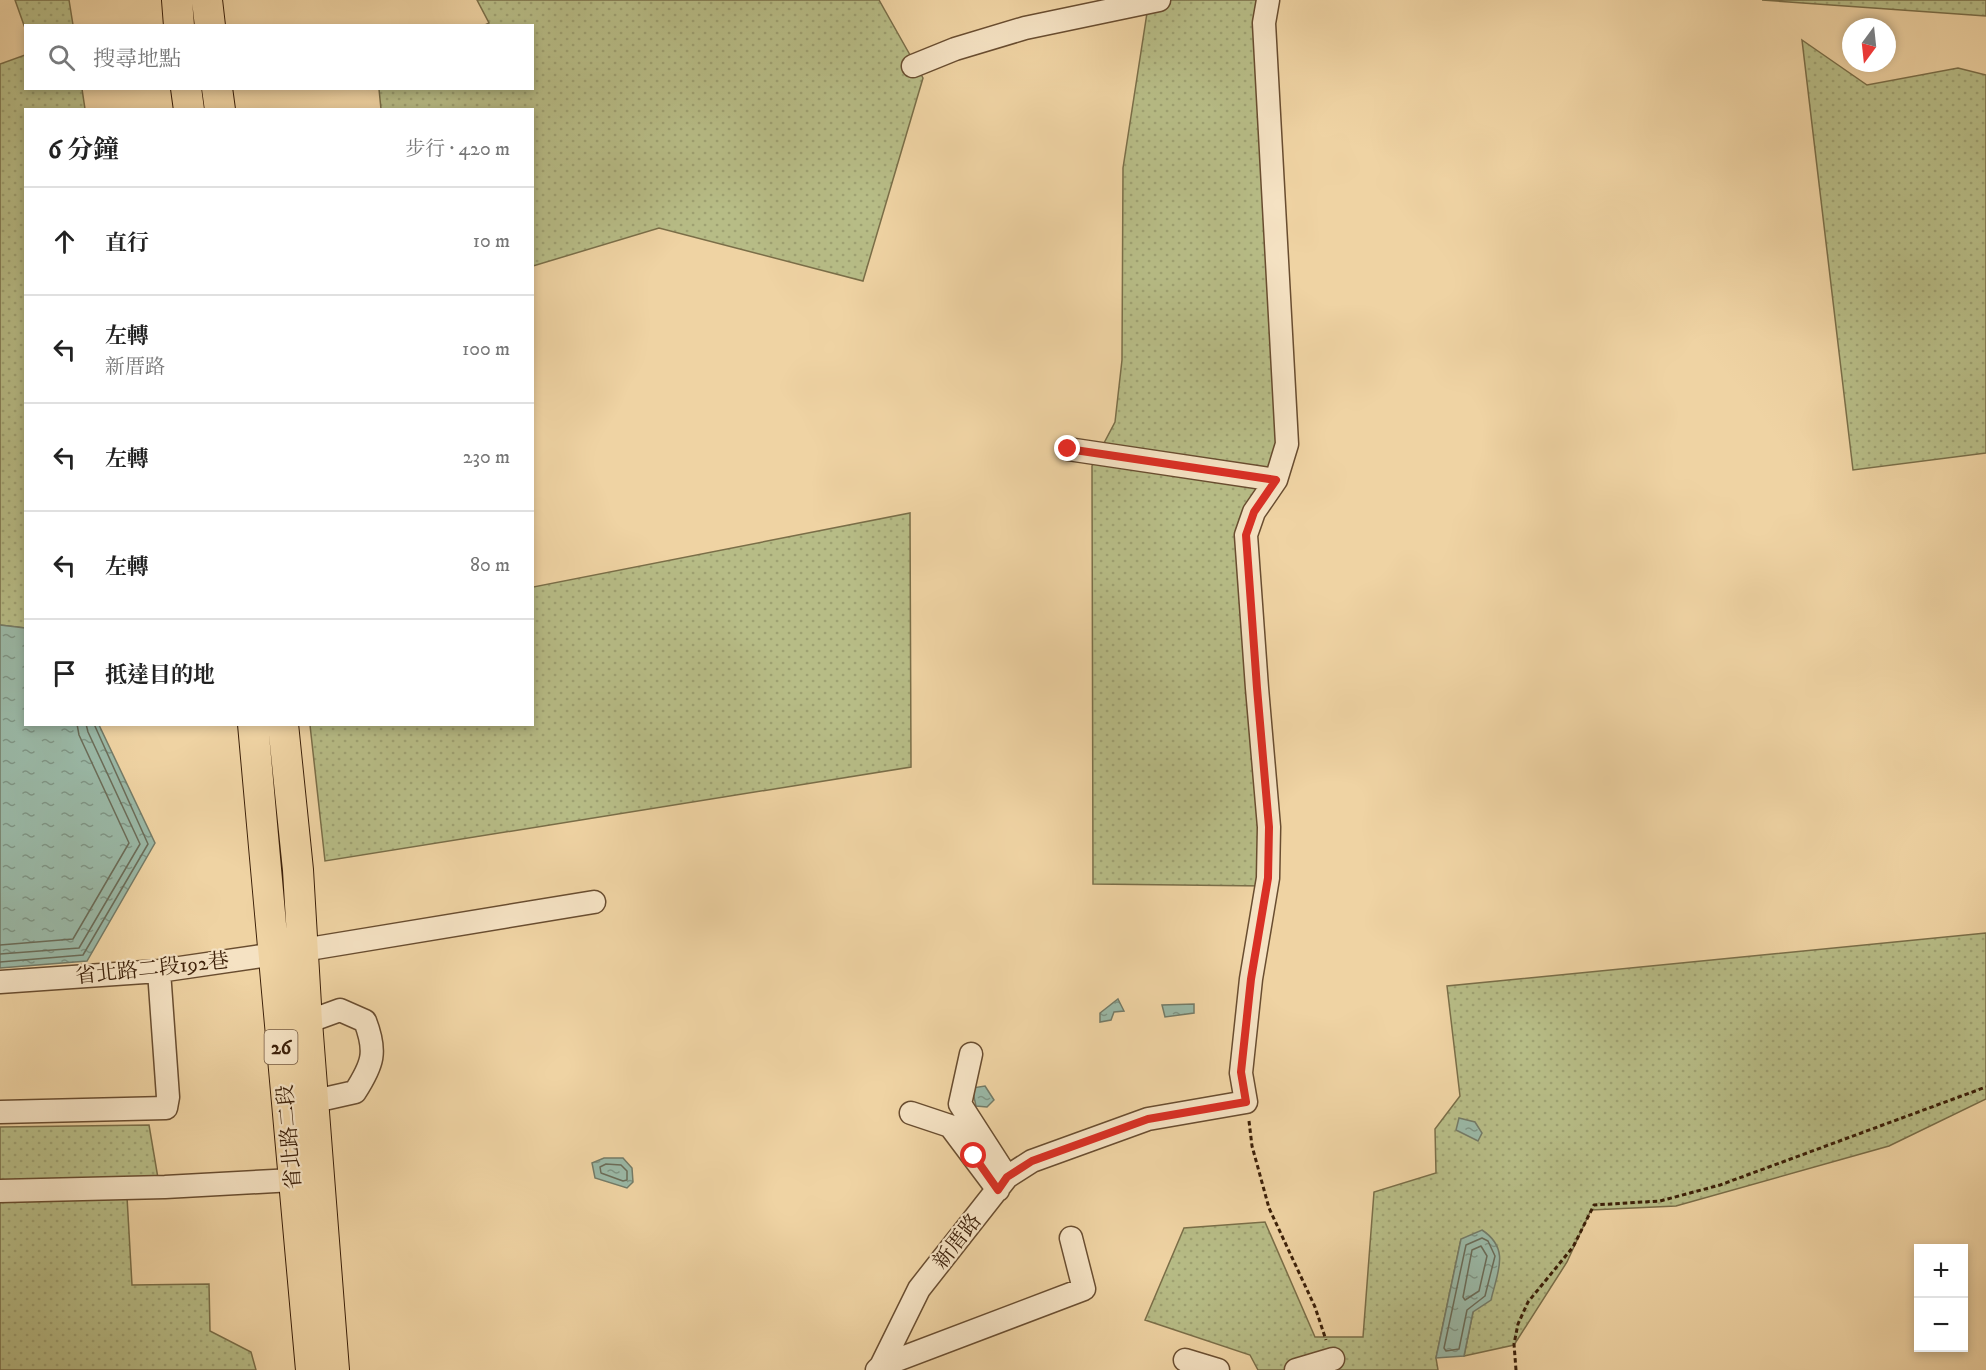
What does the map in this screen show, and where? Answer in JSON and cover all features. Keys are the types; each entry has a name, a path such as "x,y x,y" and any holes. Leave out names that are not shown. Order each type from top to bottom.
{"main road":[{"path":"177,0 179,24"},
{"path":"186,90 189,108"},
{"path":"217,90 220,108"},
{"name":"省北路二段","path":"253,726 311,1370"},
{"name":"省北路二段","path":"283,726 298,870 307,1022 315,1101 334,1370"}],"street":[{"path":"913,66 956,49 1025,28 1159,0"},
{"path":"1246,1102 1241,1072 1251,979 1268,878 1269,827 1246,535 1254,512 1276,480 1287,444 1264,23 1268,0"},
{"path":"1068,449 1276,480"},
{"name":"省北路二段192巷","path":"0,982 159,971 272,955 594,902"},
{"path":"0,1112 166,1108 168,1097 159,971"},
{"path":"307,1022 340,1010 365,1021 372,1041 369,1070 355,1092 315,1101"},
{"path":"971,1054 960,1104 1002,1183"},
{"name":"新厝路","path":"879,1368 919,1288 1002,1183 1032,1161 1148,1119 1246,1102"},
{"path":"911,1113 950,1126 1002,1183"},
{"path":"0,1191 165,1187 293,1180"},
{"path":"879,1368 1084,1289 1071,1238"},
{"path":"1296,1370 1333,1359"},
{"path":"1185,1360 1218,1370"}],"path":[{"path":"1516,1370 1514,1344 1518,1324 1528,1302 1573,1247 1594,1205 1660,1201 1720,1185 1986,1087"},
{"path":"1246,1102 1252,1146 1269,1208 1315,1307 1333,1359"}],"green space":[{"path":"15,0 69,0 73,24 24,25"},
{"path":"477,0 879,0 923,78 863,281 659,228 534,266 534,108 381,108 379,90 534,90 534,24 487,24 489,23"},
{"path":"1149,0 1269,0 1281,458 1249,524 1264,886 1093,884 1092,466 1115,422 1122,360 1123,168"},
{"path":"1762,0 1986,0 1986,16"},
{"path":"1802,40 1842,68 1842,72 1848,72 1867,85 1958,68 1986,75 1986,453 1853,470"},
{"path":"24,55 24,90 82,90 85,108 24,108 24,628 0,625 0,64"},
{"path":"910,513 911,767 325,861 310,726 534,726 534,587"},
{"path":"1986,933 1986,1099 1889,1146 1676,1206 1591,1210 1567,1262 1514,1345 1464,1356 1473,1312 1461,1239 1436,1358 1438,1370 1258,1370 1250,1355 1145,1320 1184,1228 1265,1222 1315,1337 1363,1337 1374,1192 1436,1173 1435,1129 1460,1096 1447,986"},
{"path":"149,1125 159,1184 127,1197 132,1285 209,1284 210,1331 251,1352 256,1370 0,1370 0,1127"}],"water":[{"path":"0,625 24,628 24,726 99,726 155,843 87,961 0,968"},
{"path":"1118,999 1124,1011 1114,1012 1111,1020 1100,1022 1100,1013"},
{"path":"1194,1004 1194,1013 1165,1017 1162,1005"},
{"path":"985,1086 994,1100 987,1107 976,1106 972,1088"},
{"path":"1459,1118 1475,1122 1482,1133 1478,1141 1456,1130"},
{"path":"604,1158 623,1158 632,1168 633,1182 627,1188 595,1178 592,1163"},
{"path":"1482,1230 1491,1237 1499,1253 1500,1262 1491,1300 1473,1312 1464,1356 1436,1358 1461,1239"}],"route":[{"path":"974,1156 998,1190 1007,1177 1032,1161 1148,1119 1246,1102 1241,1072 1251,979 1268,878 1269,827 1246,535 1254,512 1276,480 1068,449"}]}
